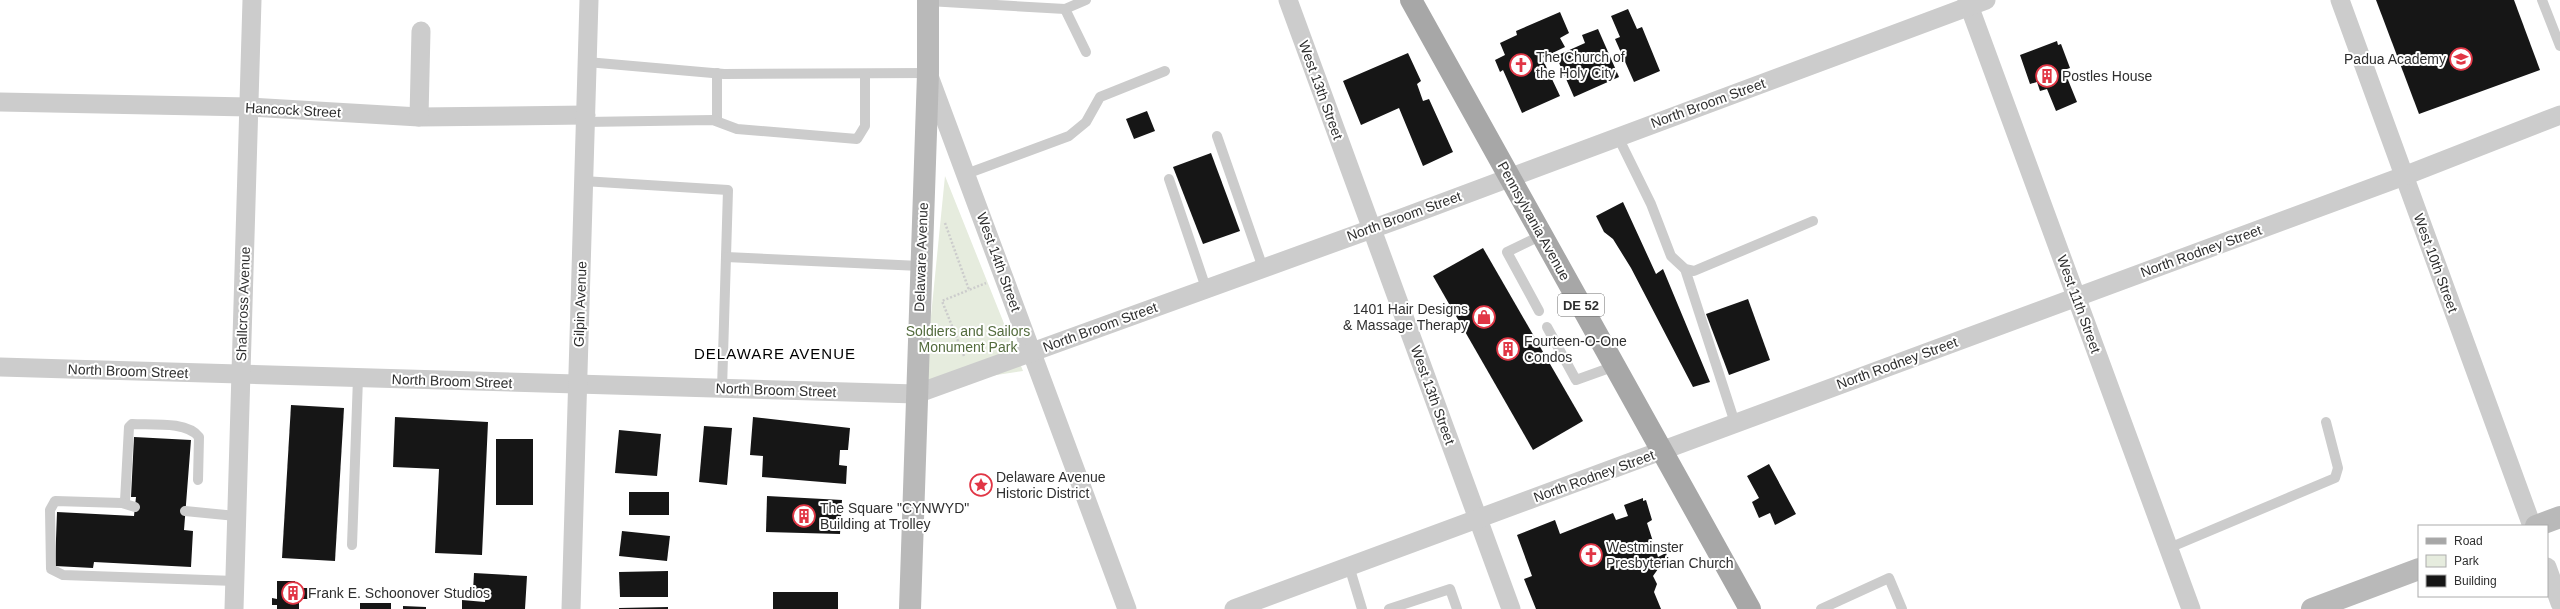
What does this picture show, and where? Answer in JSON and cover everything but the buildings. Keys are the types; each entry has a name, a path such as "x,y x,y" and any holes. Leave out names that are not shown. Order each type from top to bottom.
{"main road":[{"name":"Pennsylvania Avenue","path":"1411,0 1750,609"}],"street":[{"name":"Shallcross Avenue","path":"234,609 252,0"},
{"name":"Gilpin Avenue","path":"571,609 589,0"},
{"name":"West 13th Street","path":"1288,0 1511,609"},
{"name":"West 10th Street","path":"2340,0 2532,525"},
{"name":"Delaware Avenue","path":"910,609 920,266 928,73 928,1"},
{"name":"North Broom Street","path":"0,368 916,394 1618,137 1974,2"},
{"name":"West 11th Street","path":"1974,2 2076,297 2191,609"},
{"path":"419,117 421,31"},
{"name":"West 14th Street","path":"928,73 1127,609"},
{"name":"Hancock Street","path":"0,102 249,107 419,117 585,119"},
{"name":"North Rodney Street","path":"1234,609 2404,176 2560,115"},
{"path":"2539,525 2560,517"},
{"path":"2312,609 2418,569"},
{"path":"2548,571 2560,603"}],"lane":[{"path":"928,1 1065,9 1086,0"},
{"path":"2542,0 2560,46"},
{"path":"1065,9 1086,52"},
{"path":"587,62 717,73 866,75 928,73"},
{"path":"966,174 1069,136 1086,122 1100,97 1165,71"},
{"path":"717,73 717,122"},
{"path":"585,119 717,122 737,130 856,139 865,126 866,75"},
{"path":"1217,136 1263,268"},
{"path":"1618,137 1651,204 1671,256 1685,269 1735,424"},
{"path":"1169,179 1206,288"},
{"path":"584,181 728,190 722,389"},
{"path":"1685,269 1694,271 1813,221"},
{"path":"1539,311 1507,252 1542,235"},
{"path":"726,257 920,266"},
{"path":"1547,327 1576,380 1615,366"},
{"path":"352,545 358,378"},
{"path":"2169,548 2335,478 2338,468 2326,422"},
{"path":"122,503 126,498 129,427 132,424 186,428 196,433 199,437 198,480"},
{"path":"135,507 122,503 55,501 50,510 49,564 53,572 63,575 235,582"},
{"path":"185,511 236,516"},
{"path":"1349,566 1362,609"},
{"path":"1821,609 1838,605 1889,578 1902,609"},
{"path":"1389,609 1450,589 1457,609"}],"path":[{"path":"944,239 945,216"},
{"path":"945,224 969,290"},
{"path":"984,276 989,290"},
{"path":"942,301 986,283"},
{"path":"941,308 942,293"},
{"path":"942,301 964,356"},
{"path":"956,358 971,353"}],"green space":[{"name":"Soldiers and Sailors Monument Park","path":"945,176 1023,371 924,386"}],"place":[{"name":"Padua Academy","path":"2461,59"},
{"name":"The Church of the Holy City","path":"1521,65"},
{"name":"Postles House","path":"2047,76"},
{"name":"1401 Hair Designs & Massage Therapy","path":"1484,317"},
{"name":"Fourteen-O-One Condos","path":"1508,349"},
{"name":"Delaware Avenue Historic District","path":"981,485"},
{"name":"The Square \"CYNWYD\" Building at Trolley","path":"804,516"},
{"name":"Westminster Presbyterian Church","path":"1591,555"},
{"name":"Frank E. Schoonover Studios","path":"293,593"}],"district":[{"name":"DELAWARE AVENUE","path":"775,353"}]}
